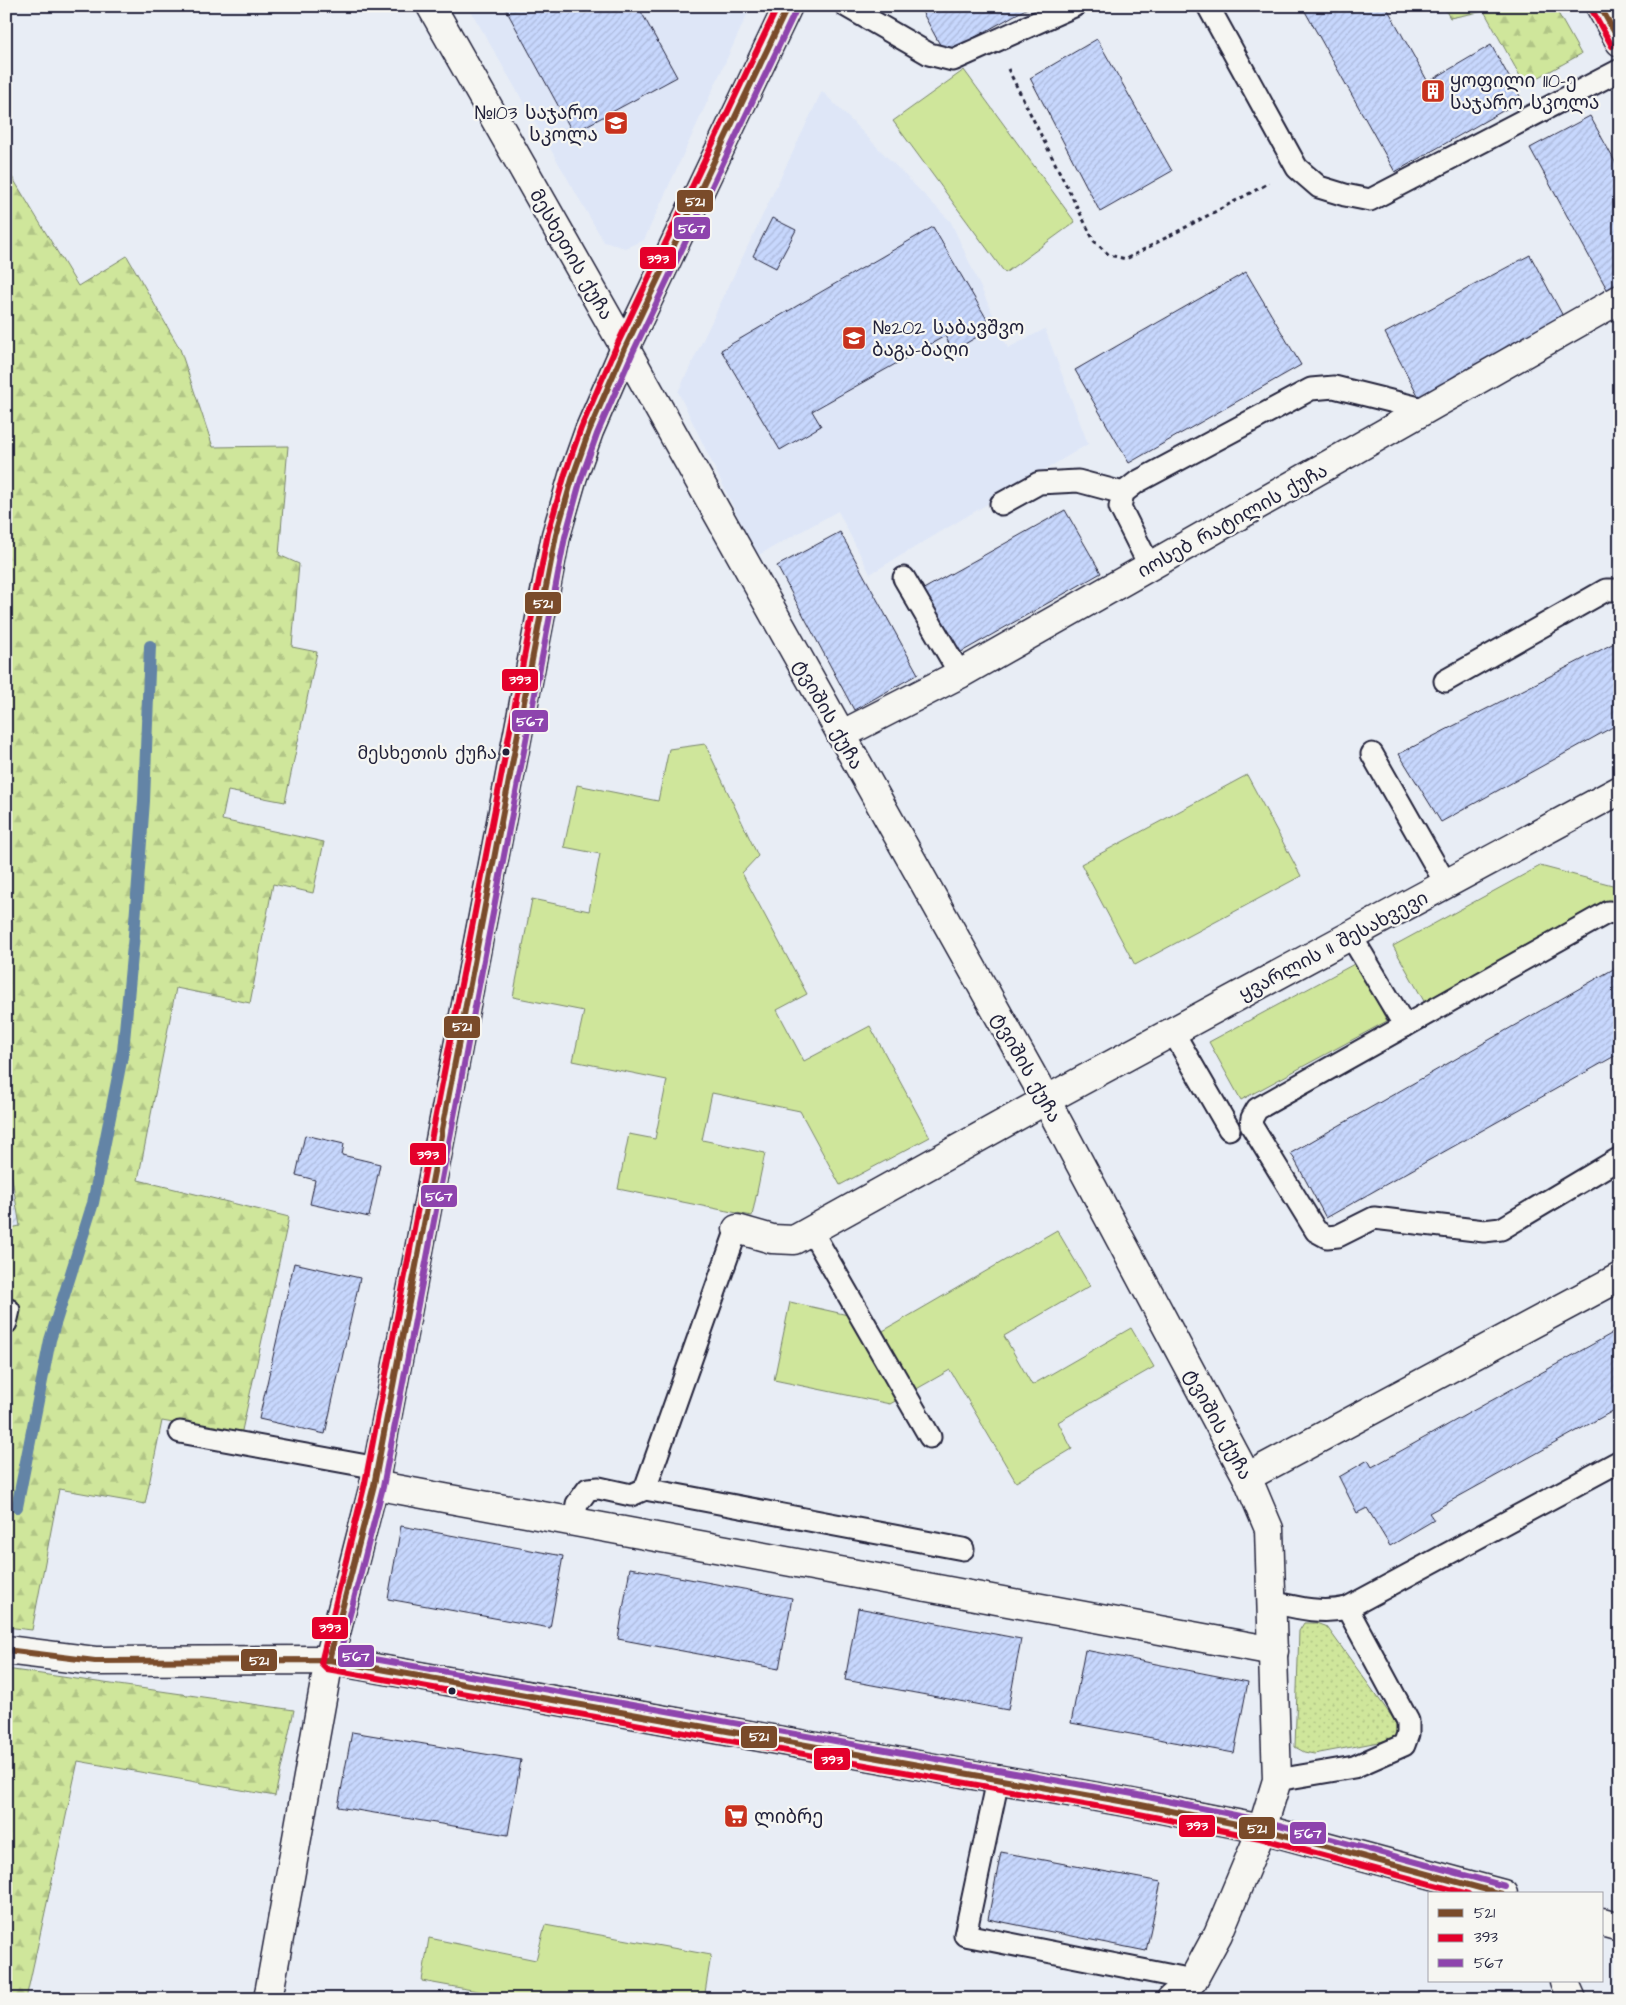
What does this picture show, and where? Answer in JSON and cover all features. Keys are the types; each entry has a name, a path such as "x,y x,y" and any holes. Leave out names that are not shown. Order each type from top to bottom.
{"street":[{"name":"მესხეთის ქუჩა","path":"431,6 626,348"},
{"path":"268,1999 329,1660 376,1476 556,535 573,476 589,431 626,348 788,6"},
{"path":"1600,6 1620,42"},
{"name":"იოსებ რატილის ქუჩა","path":"841,735 960,674 1620,299"},
{"name":"ტვიშის ქუჩა","path":"626,348 1046,1100 1247,1477 1269,1529 1277,1780 1262,1829 1218,1934 1194,1980"},
{"name":"ყვარლის II შესახვევი","path":"737,1229 772,1239 794,1240 1046,1100 1620,790"},
{"path":"1247,1477 1620,1277"},
{"path":"376,1476 574,1521 1274,1651"},
{"path":"6,1650 95,1661 329,1660 1262,1829 1496,1892"},
{"path":"1604,1923 1620,1928"},
{"path":"1171,1999 1194,1980"},
{"path":"1564,1982 1572,1999"}],"lane":[{"path":"846,6 929,54 953,60 1074,6"},
{"path":"1208,6 1298,168 1319,187 1370,200 1620,70"},
{"path":"1150,567 1120,507 1123,493 1137,482 1311,389 1334,388 1427,410"},
{"path":"1001,504 1039,483 1078,481 1123,493"},
{"path":"904,578 960,674"},
{"path":"1445,681 1606,590 1620,590"},
{"path":"1372,754 1446,884"},
{"path":"1620,913 1608,912 1257,1109 1252,1118 1251,1125 1316,1231 1327,1237 1338,1236 1374,1218 1484,1232 1502,1229 1620,1158"},
{"path":"1351,936 1405,1026"},
{"path":"1173,1032 1229,1129"},
{"path":"645,1489 737,1229"},
{"path":"810,1230 930,1436"},
{"path":"180,1432 376,1476"},
{"path":"1272,1602 1307,1610 1332,1611 1347,1608 1620,1461"},
{"path":"574,1521 577,1504 588,1489 599,1488 631,1495 645,1489 963,1549"},
{"path":"1277,1780 1354,1767 1404,1745 1408,1734 1408,1721 1347,1608"},
{"path":"998,1780 965,1934 1194,1980"}],"path":[{"path":"994,42 1094,241 1109,255 1126,259 1298,168"}],"shaded area":[{"name":"№103 საჯარო სკოლა","path":"468,6 751,6 644,240 625,248 604,242"},
{"name":"№202 საბავშვო ბაგა–ბაღი","path":"822,91 951,222 1008,348 1045,329 1088,444 870,574 838,511 757,556 678,392"},
{"path":"6,1143 20,1227 6,1229"}],"green space":[{"path":"1443,6 1554,6 1581,54 1525,85 1484,11 1450,18"},
{"path":"964,70 1075,222 1005,273 893,121"},
{"path":"6,167 78,286 127,256 180,349 213,447 288,446 279,555 299,564 292,647 317,652 285,802 228,791 222,820 324,842 313,893 273,884 250,1003 176,988 138,1180 289,1217 241,1435 162,1421 145,1504 59,1489 32,1630 6,1627 6,1229 20,1226 6,1143"},
{"path":"705,744 758,856 742,873 807,994 777,1010 804,1061 870,1026 930,1137 840,1185 800,1111 712,1093 702,1140 765,1153 752,1216 618,1189 629,1134 655,1139 667,1080 573,1061 584,1011 513,997 532,899 589,911 600,854 564,847 577,785 658,801 669,749"},
{"path":"1247,775 1301,876 1135,965 1081,864"},
{"path":"1540,866 1620,887 1620,899 1425,1003 1393,946"},
{"path":"1356,963 1387,1021 1241,1100 1209,1042"},
{"path":"1057,1230 1090,1286 1004,1336 1032,1385 1131,1328 1154,1367 1058,1422 1072,1449 1016,1482 950,1370 890,1404 774,1380 790,1302 848,1315 864,1342"},
{"path":"1304,1623 1316,1623 1327,1627 1392,1717 1399,1730 1395,1739 1314,1754 1304,1752 1295,1747 1299,1631"},
{"path":"6,1669 294,1710 275,1796 78,1761 26,1999 6,1999"},
{"path":"545,1925 711,1955 704,1999 522,1999 422,1981 429,1938 536,1960"}],"building":[{"path":"504,6 638,6 677,77 573,133"},
{"path":"919,6 1031,6 945,54"},
{"name":"ყოფილი 110-ე საჯარო სკოლა","path":"1302,6 1386,6 1428,82 1491,45 1522,100 1395,172"},
{"path":"1097,39 1172,171 1100,212 1030,78"},
{"path":"1590,116 1620,171 1620,285 1608,291 1530,148"},
{"path":"772,218 796,230 776,268 753,256"},
{"path":"933,227 992,328 953,351 945,336 812,411 821,426 780,450 721,350"},
{"path":"1530,255 1564,318 1419,397 1385,333"},
{"path":"1246,272 1301,365 1129,463 1075,370"},
{"path":"1065,510 1101,573 956,655 920,591"},
{"path":"840,532 918,674 854,710 777,566"},
{"path":"1620,640 1620,723 1441,822 1399,754"},
{"path":"1617,967 1620,973 1620,1053 1326,1218 1291,1153"},
{"path":"305,1135 344,1144 342,1155 380,1164 369,1217 310,1204 315,1180 296,1175"},
{"path":"294,1263 360,1278 325,1434 259,1419"},
{"path":"1620,1329 1620,1407 1429,1513 1434,1520 1390,1546 1367,1508 1357,1513 1339,1477 1368,1460 1372,1467"},
{"path":"401,1526 563,1556 550,1628 388,1599"},
{"path":"630,1568 792,1598 779,1669 618,1639"},
{"path":"858,1608 1021,1639 1008,1710 845,1680"},
{"path":"1085,1650 1248,1682 1234,1753 1071,1723"},
{"path":"352,1732 521,1760 508,1835 338,1807"},
{"path":"1001,1852 1161,1882 1146,1951 988,1919"}],"waterway":[{"path":"17,1507 50,1340 93,1203 123,1051 144,801 150,646"}],"transit line":[{"name":"393","path":"778,6 617,345 581,428 548,533 365,1483 321,1663 327,1669 1129,1812 1260,1838 1461,1892"},
{"name":"521","path":"329,1660 374,1485 556,535 573,476 589,431 625,348 788,6"},
{"name":"521","path":"1600,6 1620,42"},
{"name":"567","path":"796,10 633,352 597,434 581,479 565,537 383,1487 340,1653 1133,1794 1264,1821 1505,1886"},
{"name":"393","path":"1592,10 1612,46"},
{"name":"521","path":"6,1650 95,1661 329,1660 1131,1803 1262,1829 1495,1892"}],"place":[{"name":"ყოფილი 110-ე საჯარო სკოლა","path":"1433,91"},
{"name":"№103 საჯარო სკოლა","path":"616,123"},
{"name":"№202 საბავშვო ბაგა–ბაღი","path":"854,338"},
{"name":"მესხეთის ქუჩა","path":"506,752"},
{"name":"ლიბრე","path":"736,1816"}]}
